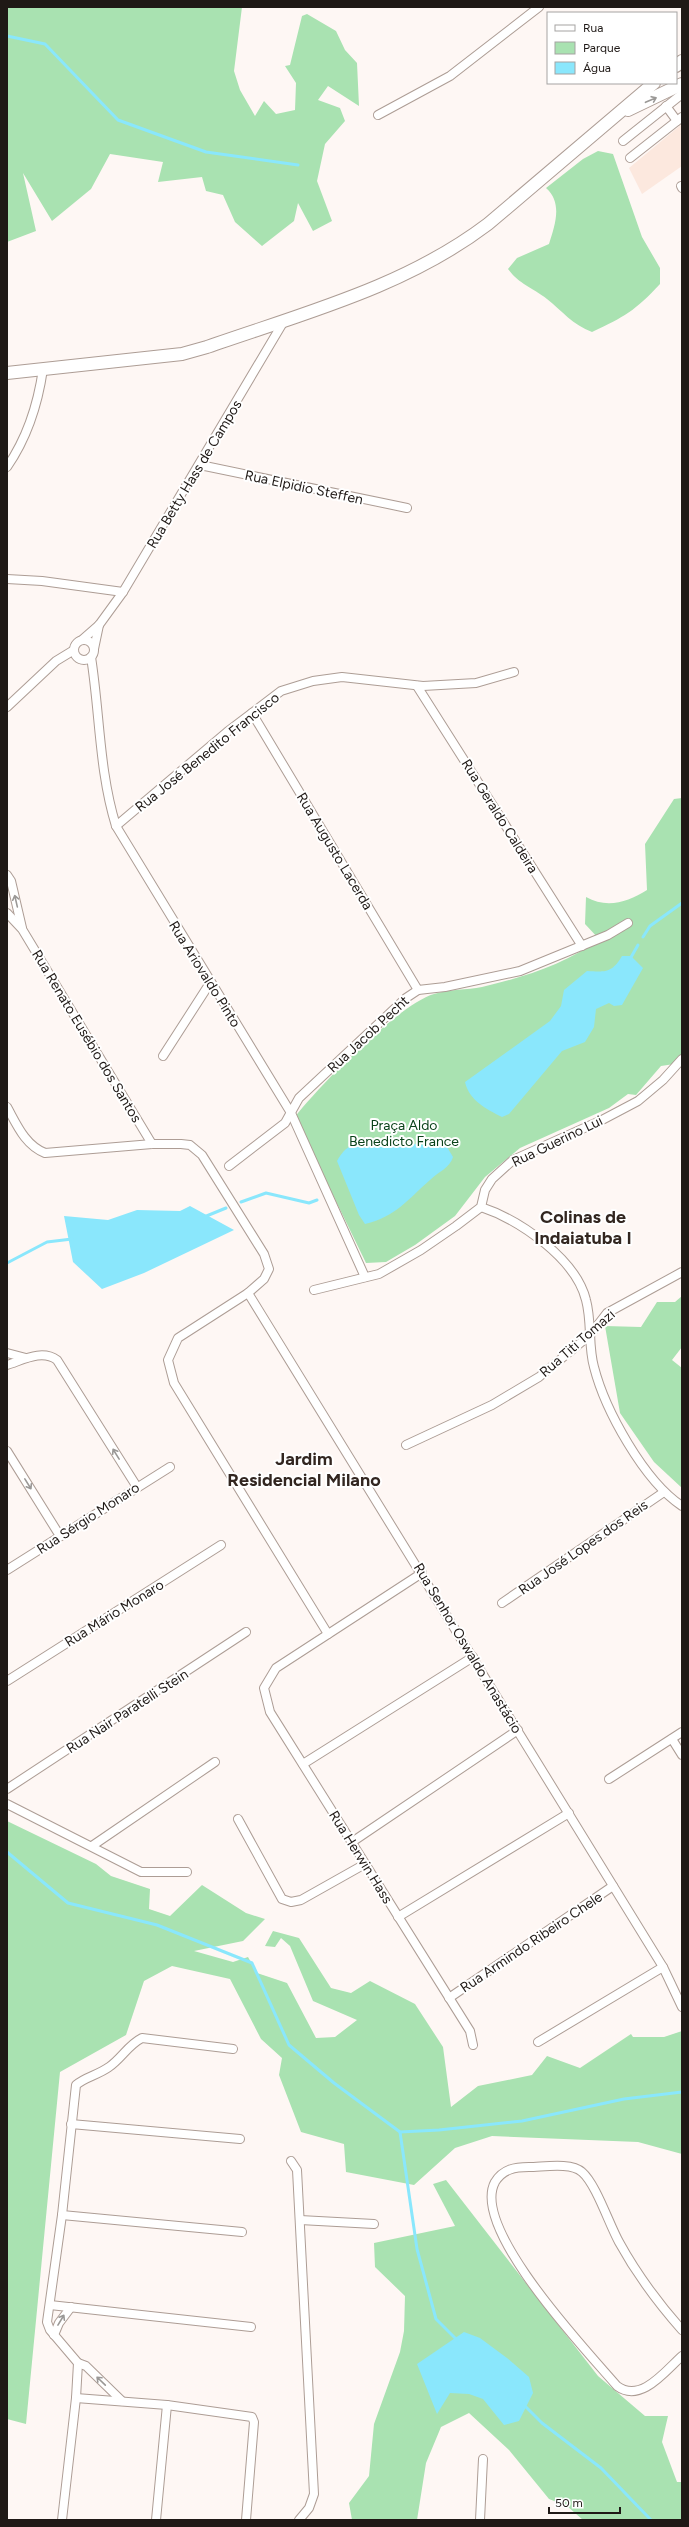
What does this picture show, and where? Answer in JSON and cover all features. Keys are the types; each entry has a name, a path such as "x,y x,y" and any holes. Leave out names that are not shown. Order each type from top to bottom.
{"main road":[{"path":"7,373 182,354 284,320 404,276 463,243 653,84"},
{"path":"619,113 682,84"}],"street":[{"path":"378,115 450,76 539,7"},
{"path":"623,141 682,94"},
{"path":"630,158 680,119 666,106"},
{"name":"Rua Betty Hass de Campos","path":"83,640 99,625 123,592 200,465 284,320"},
{"path":"7,467 15,456 39,399 43,369"},
{"name":"Rua Elpidio Steffen","path":"200,465 407,508"},
{"path":"7,579 42,581 123,592"},
{"name":"Rua Betty Hass de Campos","path":"94,649 99,625"},
{"path":"7,707 56,661 74,650 77,642 83,640 92,643 94,649 90,657 85,660 79,658 74,650"},
{"name":"Rua Ariovaldo Pinto","path":"90,657 101,761 108,800 116,826 210,983 291,1113 365,1277"},
{"name":"Rua José Benedito Francisco","path":"116,826 252,713 281,692 313,681 342,677 417,686 476,683 514,672"},
{"name":"Rua Geraldo Caldeira","path":"417,686 582,946"},
{"name":"Rua Augusto Lacerda","path":"252,713 418,990"},
{"name":"Rua Renato Eusébio dos Santos","path":"7,875 11,881 22,929"},
{"name":"Rua Renato Eusébio dos Santos","path":"7,913 22,929 152,1144"},
{"name":"Rua Jacob Pecht","path":"229,1166 285,1123 299,1098 406,998 418,990 445,987 520,971 582,946 628,923"},
{"path":"163,1056 210,983"},
{"name":"Rua Guerino Lui","path":"481,1207 485,1190 492,1179 513,1160 602,1120 638,1101 664,1080 682,1059"},
{"path":"7,1107 26,1140 35,1149 45,1153 152,1144 190,1145 202,1155 267,1261 268,1274 248,1293 178,1338 168,1360 174,1383 328,1634 422,1572"},
{"path":"314,1290 333,1287 379,1274 421,1250 481,1207 494,1211 522,1228 566,1261 578,1281 586,1301 593,1365 606,1406 644,1466 664,1492 682,1506"},
{"name":"Rua Titi Tomazi","path":"406,1445 492,1405 539,1377 590,1335 607,1313 682,1272"},
{"name":"Rua Senhor Oswaldo Anastácio","path":"248,1293 422,1572 663,1967 682,2007"},
{"path":"7,1353 29,1359"},
{"path":"7,1365 42,1354 51,1356 62,1365 137,1487"},
{"path":"7,1451 60,1536"},
{"name":"Rua Sérgio Monaro","path":"7,1570 170,1467"},
{"name":"Rua José Lopes dos Reis","path":"502,1603 664,1492"},
{"name":"Rua Mário Monaro","path":"7,1681 221,1545"},
{"name":"Rua Nair Paratelli Stein","path":"7,1789 246,1632"},
{"name":"Rua Herwin Hass","path":"328,1634 276,1668 264,1688 270,1712 470,2031 473,2045"},
{"path":"303,1764 473,1657"},
{"path":"352,1842 518,1730"},
{"path":"609,1779 682,1732"},
{"path":"672,1739 682,1755"},
{"path":"92,1846 215,1762"},
{"path":"7,1804 92,1846 125,1866 141,1872 186,1872"},
{"path":"398,1917 569,1813"},
{"path":"238,1819 282,1899 291,1902 301,1900 365,1864"},
{"name":"Rua Armindo Ribeiro Chele","path":"449,1998 613,1886"},
{"path":"538,2042 663,1967"},
{"path":"122,2401 86,2366 78,2362 54,2335 47,2322 62,2215 76,2085 82,2080 109,2067 133,2043 142,2038 233,2049"},
{"path":"71,2124 240,2140"},
{"path":"291,2161 297,2170 314,2494 309,2508 299,2520"},
{"path":"682,2330 649,2288 619,2243 590,2184 582,2172 570,2167 518,2167 500,2176 492,2190 491,2199 496,2219 525,2274 540,2295 617,2386 630,2392 648,2386 682,2356"},
{"path":"62,2215 242,2232"},
{"path":"300,2220 374,2224"},
{"path":"50,2305 251,2327"},
{"path":"54,2335 59,2323 71,2307"},
{"path":"62,2520 76,2398 78,2362"},
{"path":"76,2398 167,2405 252,2417 254,2422 246,2520"},
{"path":"156,2520 167,2405"},
{"path":"480,2520 483,2459"}],"shaded area":[{"path":"682,124 682,166 642,194 629,168"}],"green space":[{"path":"7,7 242,7 234,71 240,90 255,116 264,101 276,114 295,110 296,83 285,66 290,65 302,16 307,14 336,31 345,50 357,63 359,106 328,86 318,100 340,108 345,121 325,144 317,181 332,221 313,231 298,203 294,221 262,246 235,222 223,195 206,191 202,177 158,182 163,162 110,154 91,189 52,221 23,173 36,231 7,242"},
{"path":"598,151 613,154 642,237 660,268 660,284 643,301 629,312 592,332 573,322 542,295 517,279 508,269 517,258 549,244 555,222 556,207 551,194 546,188 583,159"},
{"name":"Praça Aldo Benedicto France","path":"682,798 681,1063 661,1066 636,1095 628,1094 609,1108 520,1148 485,1177 455,1216 415,1245 386,1262 366,1263 295,1117 360,1048 401,1013 419,1001 440,992 482,987 543,969 573,956 599,939 585,924 586,897 602,903 610,903 625,901 647,890 645,844 674,799"},
{"path":"682,1296 682,1347 672,1360 682,1368 682,1488 654,1462 620,1413 605,1326 641,1327 657,1302 675,1302"},
{"path":"7,1821 96,1864 111,1876 150,1889 149,1909 170,1916 202,1885 246,1913 265,1919 243,1941 194,1951 233,1962 248,1957 257,1973 287,1983 316,2038 335,2037 357,2020 313,2001 290,1946 281,1938 275,1947 265,1946 273,1931 299,1938 331,1988 351,1993 370,1981 415,2004 443,2047 451,2107 478,2086 532,2075 547,2056 580,2068 631,2034 633,2037 664,2037 682,2031 682,2154 638,2142 492,2136 455,2148 414,2185 346,2172 344,2144 301,2132 279,2075 282,2058 261,2039 230,1979 172,1966 144,1981 126,2035 60,2072 26,2424 7,2419"},
{"path":"446,2180 598,2376 645,2416 668,2416 662,2442 677,2482 682,2482 682,2520 583,2520 567,2506 549,2499 509,2450 469,2413 441,2427 426,2463 417,2520 352,2520 349,2503 369,2476 374,2424 400,2352 404,2331 405,2296 375,2267 374,2243 455,2226 433,2184"}],"water":[{"path":"622,956 631,956 643,968 622,1005 614,1006 609,1003 596,1009 594,1027 585,1042 562,1051 509,1114 502,1117 490,1111 474,1099 465,1082 550,1021 561,1006 564,990 587,971 608,970 615,966"},
{"path":"381,1141 447,1147 453,1157 447,1167 433,1177 394,1212 376,1221 365,1224 359,1215 337,1161 341,1154 350,1146 361,1142"},
{"path":"190,1206 234,1230 144,1273 102,1289 73,1262 64,1216 108,1220 137,1210 180,1211"},
{"path":"464,2332 480,2338 529,2377 533,2393 519,2421 504,2425 483,2399 469,2394 450,2393 437,2414 417,2364"}],"waterway":[{"path":"7,36 45,44 118,120 206,152 298,165"},
{"path":"643,937 650,926 682,903"},
{"path":"630,959 638,945"},
{"path":"241,1202 266,1193 309,1203 317,1200"},
{"path":"204,1217 226,1208"},
{"path":"7,1263 47,1242 72,1239"},
{"path":"7,1852 68,1903 157,1925 252,1963 289,2045 334,2083 400,2132 417,2249 436,2319 457,2340"},
{"path":"400,2132 439,2130 522,2121 624,2099 682,2092"},
{"path":"524,2405 542,2423 601,2468 651,2520"}],"district":[{"name":"Colinas de Indaiatuba I","path":"583,1227"},
{"name":"Jardim Residencial Milano","path":"304,1469"}]}
